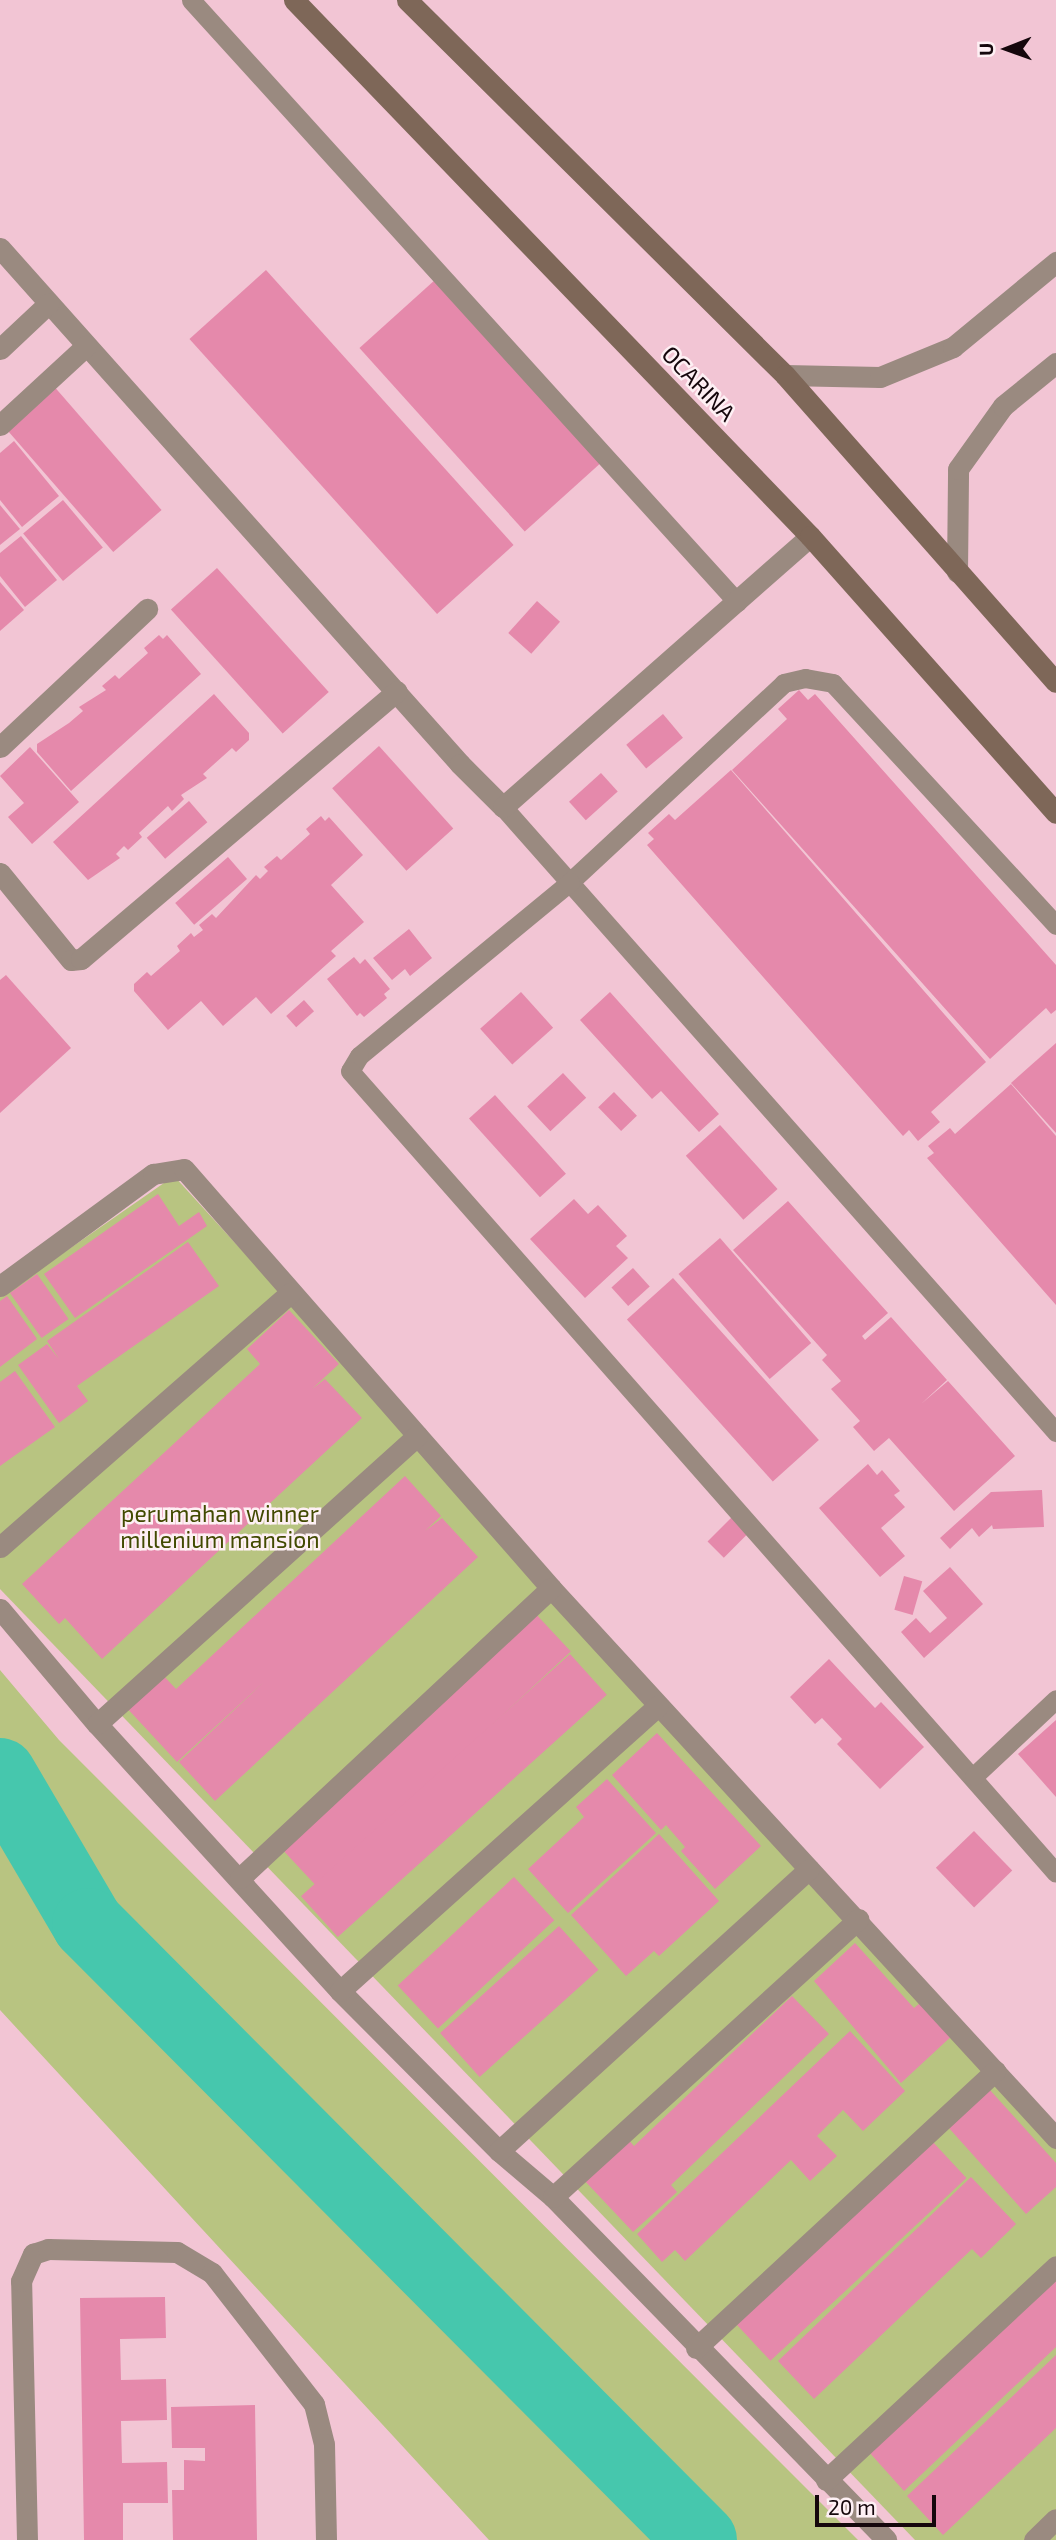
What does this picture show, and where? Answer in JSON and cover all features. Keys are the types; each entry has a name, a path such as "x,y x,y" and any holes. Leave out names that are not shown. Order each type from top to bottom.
{"main road":[{"name":"OCARINA","path":"294,0 810,536 1056,813"},
{"path":"407,0 785,375 1056,682"}],"street":[{"path":"0,248 503,807 810,536"},
{"path":"785,375 880,377 953,347 1056,262"},
{"path":"0,349 49,303"},
{"path":"0,425 86,346"},
{"path":"957,572 958,469 1003,406 1056,363"},
{"path":"0,747 147,609"},
{"path":"0,873 71,960 81,959 397,691"},
{"path":"0,1286 153,1174 177,1168 184,1169 290,1293 657,1706 859,1919 1056,2138"},
{"path":"0,1547 290,1293"},
{"path":"97,1724 417,1436"},
{"path":"240,1878 551,1588"},
{"path":"0,1609 97,1724 240,1878 340,1992 499,2151 552,2197 696,2348 886,2540"},
{"path":"340,1992 657,1706"},
{"path":"499,2151 809,1869"},
{"path":"552,2197 859,1919"},
{"path":"696,2348 995,2071"},
{"path":"27,2540 21,2281 33,2254 48,2249 177,2252 212,2273 314,2404 324,2444 326,2540"},
{"path":"827,2480 1056,2266"},
{"path":"1034,2540 1056,2519"}],"lane":[{"path":"191,0 737,602"},
{"path":"1056,925 833,683 818,678 785,683 570,881 351,1063 351,1074 974,1776 1056,1874"},
{"path":"503,807 1056,1432"},
{"path":"974,1776 1056,1699"}],"green space":[{"name":"perumahan winner millenium mansion","path":"174,1176 1056,2142 1056,2540 915,2540 0,1589 0,1297"},
{"path":"0,1670 59,1740 858,2540 489,2540 0,2010"}],"building":[{"path":"266,270 514,545 437,614 189,339"},
{"path":"436,279 601,463 525,531 359,348"},
{"path":"52,384 162,510 113,552 4,426"},
{"path":"14,441 59,496 22,527 0,500 0,453"},
{"path":"63,500 103,547 63,581 23,533"},
{"path":"0,505 20,529 0,545"},
{"path":"21,536 57,580 25,607 0,576 0,553"},
{"path":"217,568 329,692 283,734 171,609"},
{"path":"0,582 24,610 0,631"},
{"path":"537,601 560,622 531,654 508,633"},
{"path":"159,635 163,639 167,635 201,674 71,791 37,752 37,744 83,711 79,707 106,690 102,686 115,675 119,679 148,653 144,648"},
{"path":"799,690 808,700 815,694 1056,965 1056,1010 1051,1014 1046,1008 990,1059 732,770 787,719 778,709"},
{"path":"214,694 249,733 249,740 236,752 232,748 203,774 207,778 181,795 184,799 172,811 168,806 139,833 142,837 128,850 124,846 116,854 120,858 88,880 53,842"},
{"path":"663,714 683,738 646,769 626,745"},
{"path":"379,746 453,828 406,871 332,788"},
{"path":"30,747 79,802 32,844 8,817 24,803 0,776"},
{"path":"731,770 986,1062 931,1112 940,1122 918,1141 909,1130 903,1136 647,845 654,839 648,833 669,814 675,820"},
{"path":"601,773 618,792 586,820 569,802"},
{"path":"189,801 207,822 165,859 147,838"},
{"path":"321,816 325,821 329,817 363,855 331,885 364,922 331,951 336,956 271,1014 256,997 223,1026 201,1001 168,1030 134,991 134,984 147,972 151,976 180,951 177,946 191,933 194,937 203,930 199,925 212,914 216,918 256,875 260,879 268,871 264,867 277,856 281,860 310,834 306,829"},
{"path":"228,857 247,879 194,925 175,903"},
{"path":"409,929 432,958 410,976 405,969 392,980 373,958"},
{"path":"354,957 360,964 365,959 390,989 384,994 387,998 364,1017 360,1013 357,1016 327,979"},
{"path":"6,975 71,1048 0,1113 0,980"},
{"path":"521,992 553,1028 512,1064 480,1029"},
{"path":"610,992 719,1114 699,1132 661,1091 652,1099 580,1020"},
{"path":"304,1000 314,1011 296,1027 286,1016"},
{"path":"1056,1043 1056,1133 1011,1083"},
{"path":"563,1073 586,1098 550,1131 527,1106"},
{"path":"1011,1084 1056,1136 1056,1305 927,1158 934,1153 928,1146 950,1128 955,1134"},
{"path":"614,1092 637,1116 621,1131 598,1107"},
{"path":"495,1095 566,1174 540,1197 469,1118"},
{"path":"720,1125 778,1189 743,1220 686,1156"},
{"path":"158,1194 179,1226 199,1212 207,1226 75,1318 44,1274"},
{"path":"574,1199 588,1214 598,1205 627,1236 616,1246 628,1258 585,1298 530,1239"},
{"path":"788,1201 888,1313 862,1336 865,1340 891,1317 947,1380 921,1404 948,1381 1015,1456 954,1511 889,1438 874,1451 853,1427 860,1421 831,1389 841,1381 822,1360 827,1355 733,1250"},
{"path":"720,1238 811,1343 770,1379 678,1274"},
{"path":"188,1242 219,1286 77,1386 88,1401 59,1423 18,1365 47,1344 59,1359 47,1341"},
{"path":"633,1268 650,1287 628,1306 611,1287"},
{"path":"37,1274 69,1319 42,1338 10,1293"},
{"path":"673,1278 819,1440 773,1481 627,1319"},
{"path":"7,1296 37,1339 0,1367 0,1301"},
{"path":"289,1310 339,1364 312,1389 325,1379 362,1418 102,1659 65,1618 59,1624 22,1584 260,1364 247,1349"},
{"path":"15,1371 55,1427 0,1466 0,1382"},
{"path":"868,1464 877,1475 882,1470 900,1491 894,1495 905,1507 881,1528 905,1556 880,1577 819,1508"},
{"path":"405,1476 441,1516 425,1531 442,1518 478,1557 215,1801 179,1762 266,1680 177,1762 125,1706 161,1673 176,1689"},
{"path":"1042,1490 1044,1527 993,1529 992,1525 979,1537 972,1528 950,1549 940,1538 991,1492"},
{"path":"733,1516 749,1532 724,1558 708,1541"},
{"path":"950,1567 983,1604 924,1658 901,1632 916,1618 930,1633 947,1618 923,1591"},
{"path":"904,1576 922,1581 913,1615 894,1610"},
{"path":"534,1612 571,1651 318,1887 281,1848"},
{"path":"570,1654 607,1695 338,1937 301,1896"},
{"path":"829,1659 875,1708 881,1702 924,1747 880,1789 837,1744 842,1739 822,1718 815,1724 790,1697"},
{"path":"1056,1720 1056,1797 1018,1754"},
{"path":"657,1733 761,1846 715,1889 681,1851 685,1847 666,1825 661,1830 612,1775"},
{"path":"607,1779 656,1833 568,1913 528,1869 584,1817 576,1807"},
{"path":"974,1831 1012,1871 974,1907 936,1868"},
{"path":"659,1834 719,1901 659,1956 654,1951 626,1976 571,1915"},
{"path":"514,1877 554,1920 438,2029 398,1985"},
{"path":"559,1926 598,1970 480,2077 440,2033"},
{"path":"855,1943 914,2008 925,1999 956,2032 901,2083 814,1981"},
{"path":"792,1996 829,2034 671,2185 677,2192 633,2232 583,2179 627,2138 634,2146"},
{"path":"850,2031 905,2091 863,2131 843,2110 817,2136 837,2156 810,2181 791,2160 685,2261 675,2250 662,2262 637,2234"},
{"path":"989,2089 1056,2163 1056,2187 1026,2214 948,2127"},
{"path":"931,2140 966,2178 770,2361 735,2323"},
{"path":"971,2177 1016,2224 981,2258 972,2249 814,2399 778,2361"},
{"path":"1056,2280 1056,2347 904,2491 869,2452"},
{"path":"165,2297 166,2338 120,2339 121,2380 166,2379 167,2420 121,2421 122,2463 167,2462 168,2503 123,2503 123,2540 84,2540 80,2298"},
{"path":"1056,2355 1056,2428 943,2535 907,2496"},
{"path":"255,2405 257,2540 173,2540 172,2490 184,2490 184,2460 205,2461 205,2448 172,2448 171,2407"}],"waterway":[{"path":"0,1774 88,1924 701,2540"}]}
